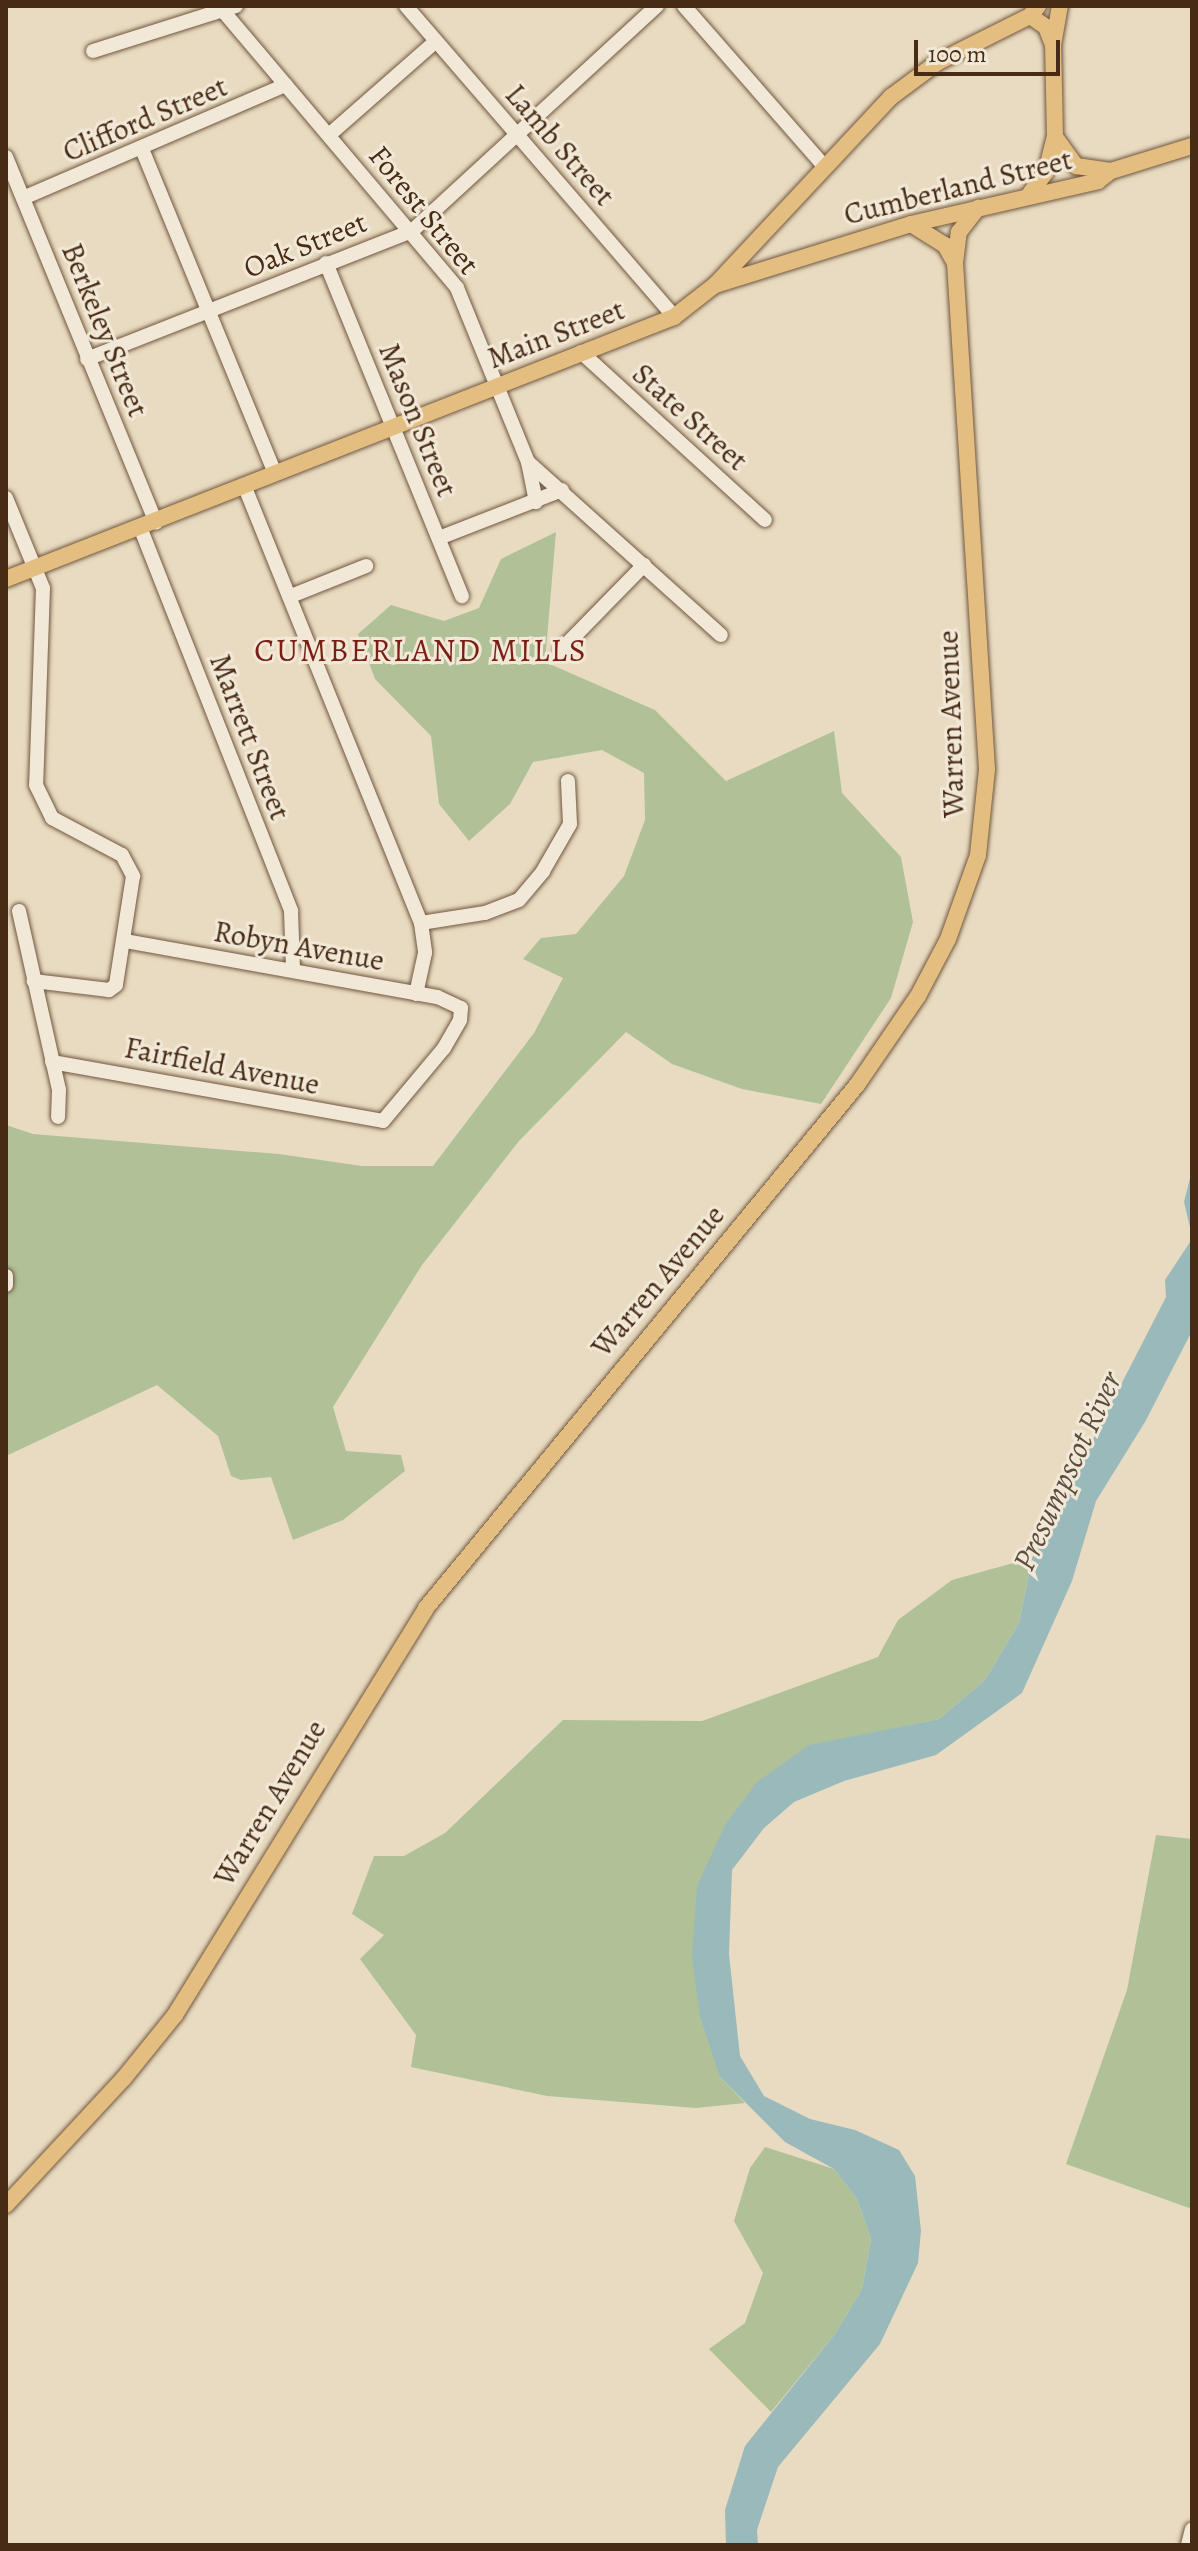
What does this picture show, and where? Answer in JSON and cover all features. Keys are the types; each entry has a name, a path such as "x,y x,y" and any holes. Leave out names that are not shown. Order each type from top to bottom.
{"main road":[{"path":"1029,195 1046,172 1055,137 1053,45 1060,6"},
{"name":"Main Street","path":"6,579 674,317 715,285 823,165 920,73 1034,11"},
{"path":"1034,11 1046,27 1053,45"},
{"path":"1055,137 1076,166 1111,171"},
{"name":"Cumberland Street","path":"715,285 779,262 911,224 1098,181 1111,171 1192,146"},
{"name":"Warren Avenue","path":"6,2205 124,2078 175,2015 395,1651 857,1085 910,1008 948,939 978,855 987,769 955,263 959,232 978,208"},
{"path":"770,222 760,248 763,256 779,262"},
{"path":"911,224 945,245 955,263"}],"street":[{"name":"Lamb Street","path":"406,6 674,317"},
{"name":"Oak Street","path":"87,359 412,231 657,6"},
{"path":"684,6 823,165"},
{"path":"93,51 226,7"},
{"name":"Forest Street","path":"226,7 286,85 457,288 528,462 721,635"},
{"path":"329,135 436,41"},
{"name":"Clifford Street","path":"23,198 286,85"},
{"path":"142,149 275,473"},
{"name":"Berkeley Street","path":"6,157 87,359 148,524"},
{"name":"Mason Street","path":"326,263 462,596"},
{"name":"State Street","path":"581,352 765,520"},
{"path":"528,462 536,502"},
{"path":"244,485 421,923 425,953 416,994"},
{"path":"439,538 562,490"},
{"path":"6,498 43,588 36,785 61,825 102,843 129,865 126,941 119,977 109,990 34,981"},
{"name":"Marrett Street","path":"148,524 291,911 293,969"},
{"path":"561,650 644,565"},
{"path":"291,596 366,566"},
{"path":"421,923 485,913 519,900 543,871 570,824 568,781"},
{"path":"19,911 52,1062 58,1117"},
{"name":"Robyn Avenue","path":"126,941 293,969 416,994 461,1008 454,1034 383,1121"},
{"name":"Fairfield Avenue","path":"52,1062 383,1121"},
{"path":"6,1276 6,1285"},
{"path":"1188,2545 1192,2529"}],"green space":[{"path":"556,532 545,662 655,710 726,781 834,731 842,793 901,857 913,922 891,998 821,1104 742,1089 672,1064 626,1032 519,1141 422,1265 333,1407 346,1451 401,1455 405,1471 343,1520 293,1540 271,1477 241,1480 231,1476 218,1436 157,1385 6,1456 6,1125 33,1134 279,1154 362,1166 433,1166 534,1033 563,978 523,959 541,938 576,934 624,876 645,820 644,773 602,750 533,762 510,804 469,841 439,804 431,736 375,679 358,634 391,605 444,621 479,608 501,559"},
{"path":"1032,1558 1019,1623 985,1680 939,1719 809,1746 725,1825 720,2077 745,2103 696,2108 547,2096 411,2067 416,2035 360,1959 384,1935 352,1914 374,1856 404,1856 445,1833 563,1720 702,1721 878,1657 898,1620 952,1580"},
{"path":"1156,1835 1192,1839 1192,2209 1066,2164 1127,1990"},
{"path":"765,2147 834,2169 857,2199 871,2239 862,2289 835,2334 771,2412 709,2349 745,2323 763,2273 734,2221 750,2168"}],"water":[{"path":"1192,1170 1192,1236 1184,1202"},
{"path":"1192,1239 1192,1331 1145,1422 1096,1501 1072,1581 1022,1693 936,1755 844,1781 794,1802 764,1828 732,1870 729,1954 740,2056 764,2096 810,2119 855,2130 899,2150 915,2176 921,2231 918,2263 880,2344 778,2467 757,2530 758,2545 726,2545 725,2510 745,2446 835,2334 862,2289 871,2239 857,2199 834,2169 785,2142 720,2077 700,2016 692,1957 697,1886 725,1825 757,1782 809,1745 939,1719 985,1680 1019,1623 1032,1558 1166,1297 1165,1280"}],"district":[{"name":"CUMBERLAND MILLS","path":"421,650"}],"water label":[{"name":"Presumpscot River","path":"1067,1471"}]}
